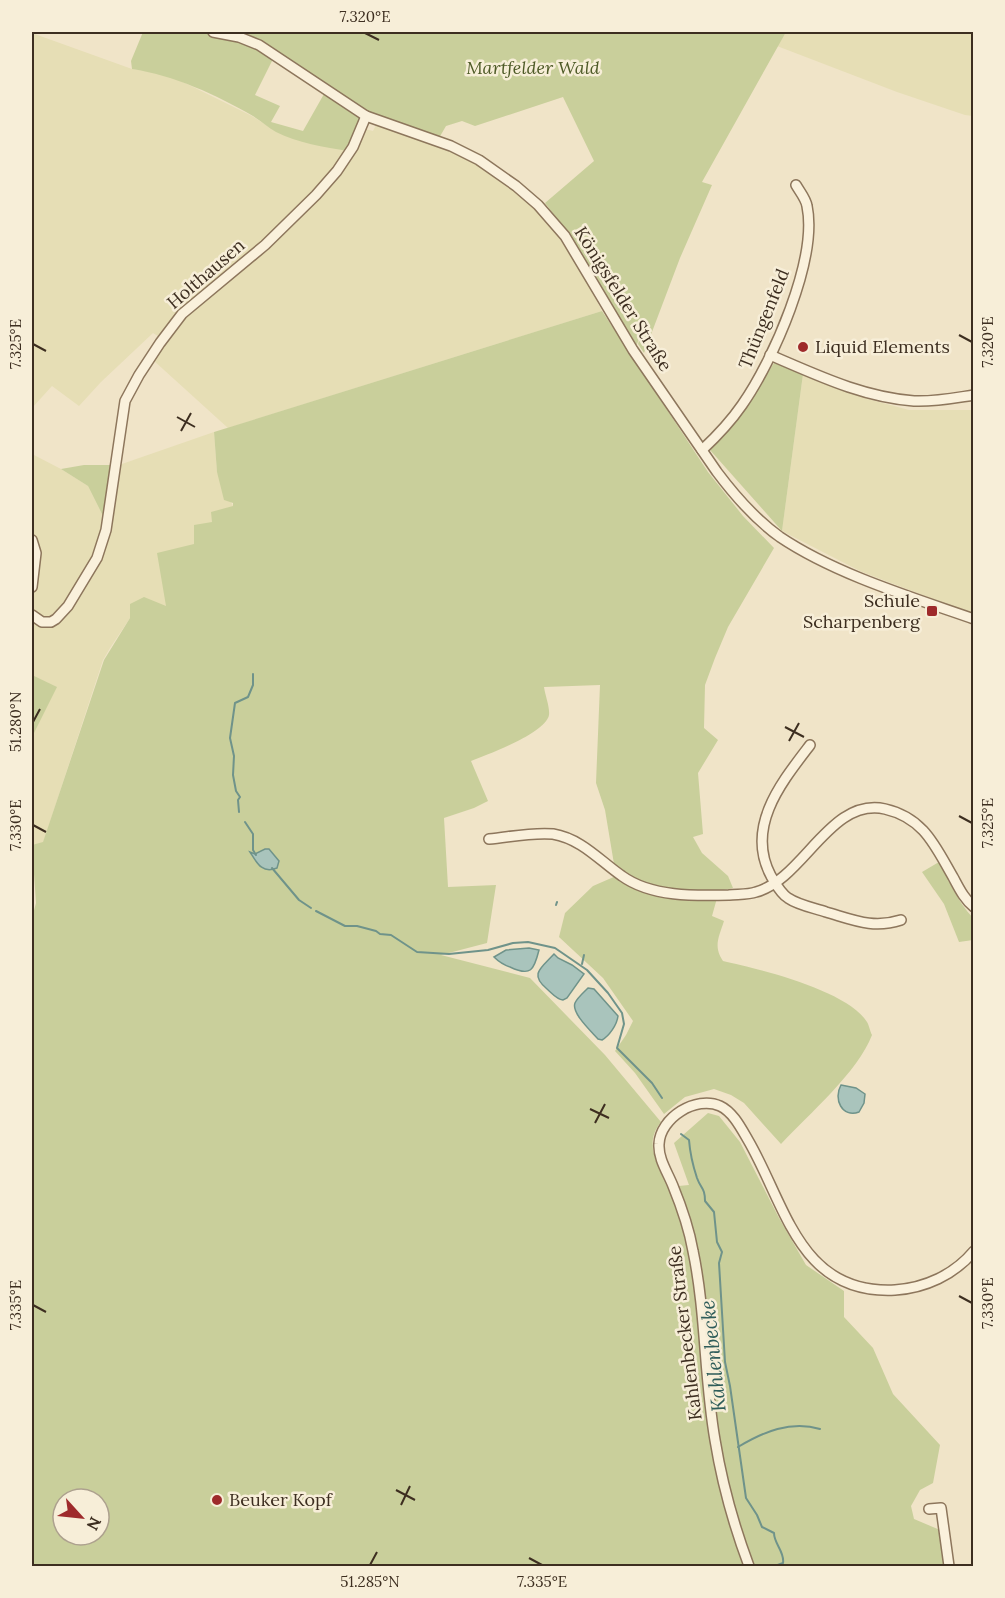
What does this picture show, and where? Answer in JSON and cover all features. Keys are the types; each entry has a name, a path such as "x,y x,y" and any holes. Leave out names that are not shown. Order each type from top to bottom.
{"street":[{"name":"Königsfelder Straße","path":"213,32 240,37 259,45 366,116 465,152 516,186 538,205 565,236 633,350 730,490 760,521 797,548 829,564 974,619"},
{"name":"Holthausen","path":"32,615 42,622 51,622 56,619 68,606 97,558 106,530 125,401 160,343 182,314 265,245 316,195 337,171 353,147 366,116"},
{"name":"Thüngenfeld","path":"702,450 721,432 742,406 770,355 793,301 805,259 808,228 807,204 796,185"},
{"path":"770,355 836,383 879,396 933,400 974,395"},
{"path":"32,540 36,553 32,587"},
{"path":"810,746 790,772 766,813 761,846 768,870 782,893 789,899 868,924 886,925 901,920"},
{"path":"489,839 554,834 578,843 624,878 647,887 695,896 756,892 775,883 803,859 842,819 866,808 882,808 900,813 921,825 965,900 974,907"},
{"name":"Kahlenbecker Straße","path":"749,1566 724,1485 715,1440 698,1273 688,1224 662,1160 659,1145 661,1134 667,1124 674,1116 693,1106 707,1103 721,1106 734,1118 756,1153 800,1243 817,1263 848,1283 879,1290 909,1289 952,1272 974,1251"},
{"path":"929,1509 941,1508 949,1566"}],"shaded area":[{"path":"786,32 973,32 973,116 897,92 777,46"},
{"path":"32,33 132,69 177,79 252,116 277,132 365,129 373,131 376,125 459,153 514,189 560,235 602,311 228,428 153,360 166,341 153,333 79,406 52,386 32,408"},
{"path":"803,374 868,399 909,410 973,410 973,614 862,572 782,531"},
{"path":"214,432 217,472 233,506 213,522 194,544 166,607 130,618 110,648 103,660 43,843 32,845 32,454 88,486 104,518 119,465"}],"green space":[{"name":"Martfelder Wald","path":"143,32 786,32 702,182 712,185 680,258 644,353 638,344 641,334 635,349 571,237 545,203 594,161 563,97 475,126 462,121 446,126 439,138 361,110 261,43 256,49 273,59 255,95 280,106 271,122 303,131 324,94 359,115 359,124 348,151 284,136 210,93 163,76 132,69 131,61"},
{"path":"602,311 708,472 743,516 774,548 728,627 705,685 704,728 718,740 698,773 703,834 693,837 702,853 728,876 733,888 719,891 712,916 724,921 718,946 723,961 801,982 841,1000 857,1011 867,1022 872,1035 856,1063 844,1078 781,1144 744,1103 714,1089 685,1097 664,1114 635,1073 615,1051 633,1021 603,978 559,937 565,913 593,886 616,876 605,810 596,783 600,685 544,687 549,712 545,722 515,743 471,761 488,801 444,818 448,887 496,885 487,943 441,955 530,978 605,1055 661,1122 653,1138 653,1147 657,1163 668,1187 689,1185 674,1143 708,1113 719,1116 740,1142 806,1265 844,1291 844,1317 873,1348 893,1394 940,1445 933,1483 920,1490 911,1506 914,1519 940,1530 944,1566 32,1566 32,918 36,903 32,845 43,842 104,660 130,618 130,604 144,597 166,606 157,553 194,544 194,525 212,522 211,512 233,506 233,503 224,500 217,472 214,432"},
{"path":"774,363 803,374 782,531 710,450 744,410"},
{"path":"84,465 119,465 104,518 88,486 61,469"},
{"path":"32,675 57,687 34,733 32,732"},
{"path":"939,862 958,898 973,918 973,940 959,942 944,904 922,872"}],"water":[{"path":"269,849 279,861 277,868 267,870 250,852 255,854"},
{"path":"529,948 539,950 533,967 527,971 517,970 494,957 506,950"},
{"path":"554,954 584,974 567,998 563,1000 558,999 542,984 538,975 541,967"},
{"path":"588,988 594,989 618,1016 612,1030 602,1040 598,1039 576,1012 577,999"},
{"path":"841,1085 856,1088 865,1094 864,1103 859,1112 848,1112 841,1106 838,1096"}],"waterway":[{"name":"Kahlenbecke","path":"239,812 240,797 236,791 233,775 234,756 230,738 235,703 248,697 253,685 253,674"},
{"name":"Kahlenbecke","path":"245,822 253,834 253,850 256,855"},
{"name":"Kahlenbecke","path":"272,868 299,900 311,908"},
{"name":"Kahlenbecke","path":"316,911 345,926 357,926 380,934 391,935 417,952 449,954 488,950 513,943 528,942 555,948 587,970 608,993 622,1013 624,1024 617,1048 652,1083 662,1098"},
{"path":"582,964 584,955"},
{"name":"Kahlenbecke","path":"681,1134 689,1140 697,1178 704,1191 705,1201 714,1212 717,1242 722,1252 719,1263 725,1362 746,1498 762,1527 774,1533 783,1559 783,1563 775,1566"},
{"path":"738,1447 778,1429 798,1426 820,1429"}],"place":[{"name":"Liquid Elements","path":"803,347"},
{"name":"Schule Scharpenberg","path":"932,611"},
{"name":"Beuker Kopf","path":"217,1500"}]}
